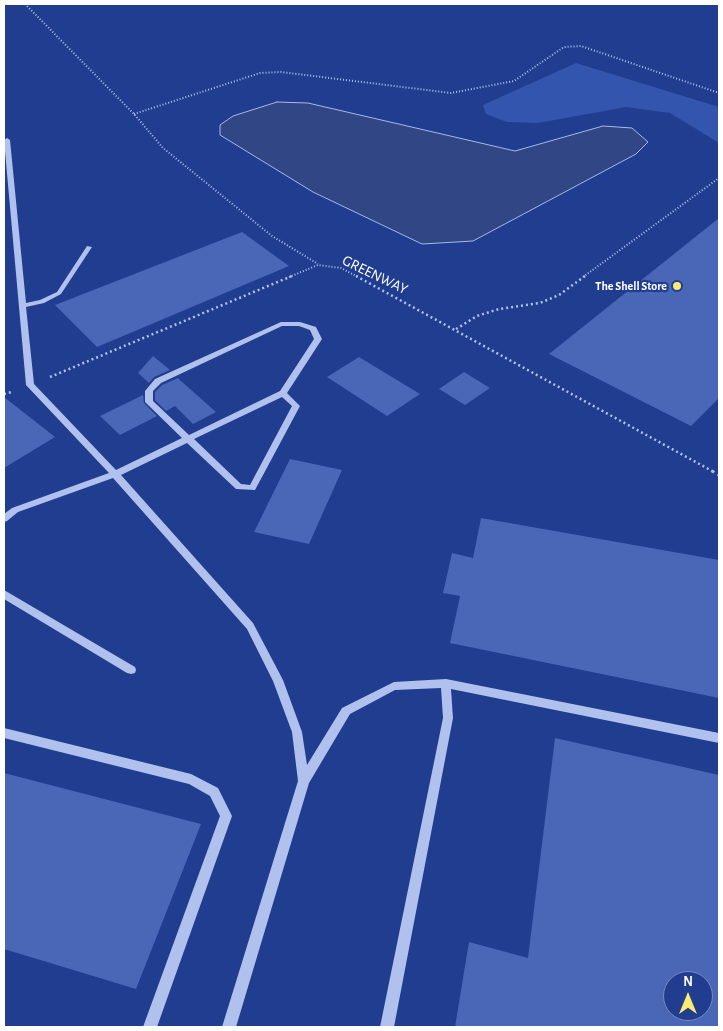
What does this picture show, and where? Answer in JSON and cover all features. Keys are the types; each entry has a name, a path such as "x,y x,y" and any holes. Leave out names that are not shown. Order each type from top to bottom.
{"lane":[{"path":"7,140 30,385 115,474 250,626 278,680 297,732 304,781"},
{"path":"23,306 42,302 59,293 89,247"},
{"path":"4,519 16,510 115,474 188,439 283,393 318,339 313,329 300,324 281,324 158,381 149,390 149,402 188,439 239,487 252,488 296,406 283,393"},
{"path":"4,594 131,670"},
{"path":"387,1027 448,718 446,682"},
{"path":"229,1027 304,781 346,711 394,686 446,682 719,738"},
{"path":"4,733 191,779 214,792 226,816 150,1027"}],"path":[{"path":"25,4 134,114 163,148 272,236 318,265"},
{"path":"134,114 260,73 281,72 450,93 514,81 564,47 581,46 719,93"},
{"path":"456,329 477,316 499,309 540,303 559,295 719,178"},
{"name":"GREENWAY","path":"4,394 30,385 318,265 341,268 719,474"}],"shaded area":[{"path":"576,63 719,107 719,143 670,113 626,107 538,123 507,122 486,114 483,105"},
{"path":"277,102 308,103 515,151 603,126 632,128 648,142 636,154 473,241 422,244 313,192 220,135 220,125 233,116"}],"building":[{"name":"The Shell Store","path":"719,218 719,398 691,426 549,354"},
{"path":"242,232 289,266 97,347 55,305"},
{"path":"153,356 170,370 154,377 149,383 138,373"},
{"path":"359,357 420,394 387,416 327,377"},
{"path":"464,372 490,388 465,405 439,389"},
{"path":"178,378 216,412 193,424 175,406 166,411 155,400 155,392 162,385"},
{"path":"143,395 144,403 157,416 120,435 100,416"},
{"path":"4,397 55,437 4,468"},
{"path":"290,459 342,470 309,544 254,532"},
{"path":"481,518 719,560 719,698 450,643 460,596 443,593 452,553 473,558"},
{"path":"555,738 719,775 719,1027 455,1027 469,942 528,958"},
{"path":"4,773 201,824 136,989 4,949"}],"place":[{"name":"The Shell Store","path":"677,286"}]}
